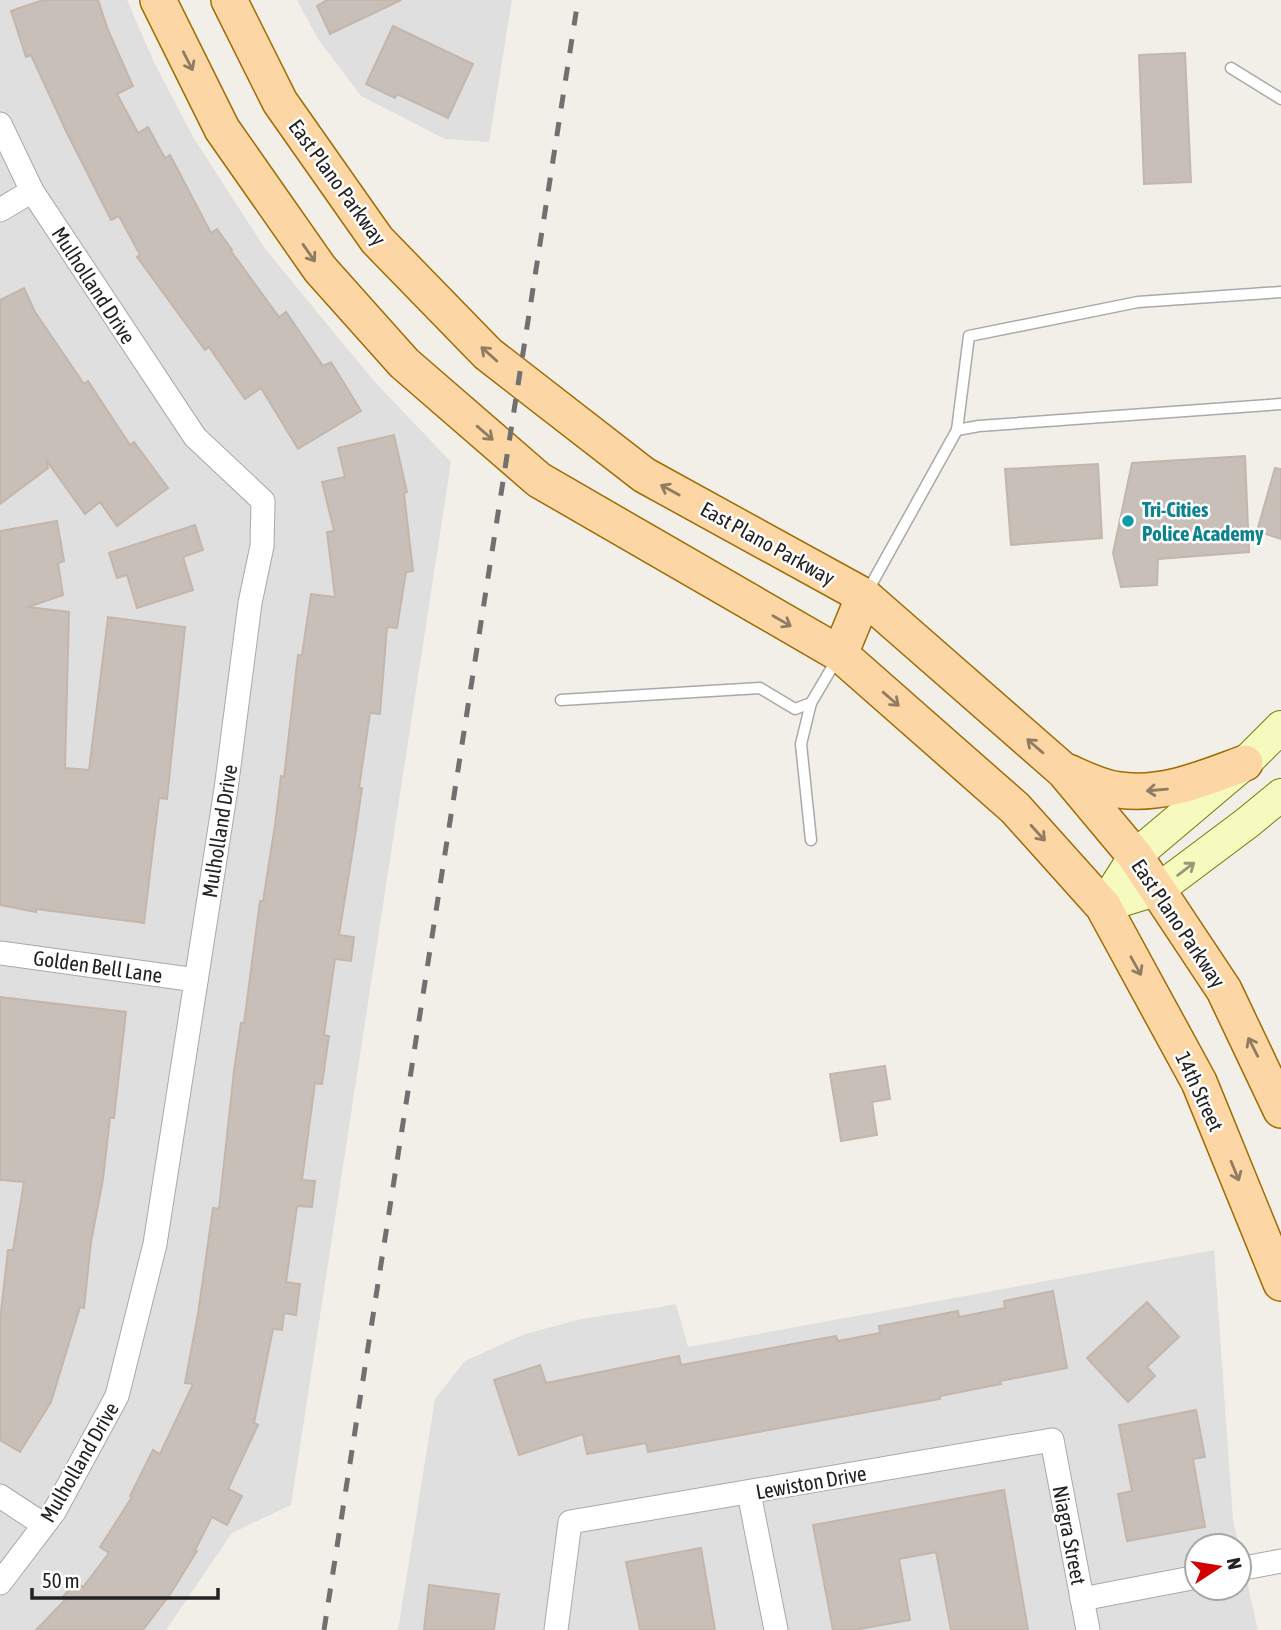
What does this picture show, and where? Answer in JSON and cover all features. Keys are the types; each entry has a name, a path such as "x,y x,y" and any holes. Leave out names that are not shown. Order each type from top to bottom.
{"main road":[{"path":"158,0 222,129 320,269 404,363 539,480 840,654 1015,808 1103,906"},
{"name":"East Plano Parkway","path":"229,0 280,102 377,240 488,354 644,475 864,596 1064,771 1135,856 1224,990 1281,1110"},
{"path":"840,654 864,596"},
{"path":"1103,906 1135,856 1245,763 1281,727"},
{"path":"1064,771 1119,790 1162,790 1185,785 1245,763"},
{"path":"1103,906 1159,889 1281,795"},
{"name":"14th Street","path":"1103,906 1199,1082 1281,1283"}],"street":[{"name":"Mulholland Drive","path":"0,124 32,191 195,438 263,501 262,546 250,603 226,789 155,1244 117,1395 54,1512 0,1583"},
{"path":"0,210 32,191"},
{"name":"Golden Bell Lane","path":"0,953 196,980"},
{"name":"Lewiston Drive","path":"556,1630 570,1522 1052,1440"},
{"name":"Niagra Street","path":"1052,1440 1088,1630"},
{"path":"749,1493 776,1630"},
{"path":"0,1496 44,1525"},
{"path":"1253,1566 1281,1561"},
{"path":"1082,1600 1183,1580"}],"lane":[{"path":"1231,68 1281,99"},
{"path":"864,596 957,430 969,336 1138,302 1281,292"},
{"path":"957,430 979,426 1281,404"},
{"path":"811,840 801,744 811,704 840,654"},
{"path":"561,700 760,688 795,709 811,704"}],"shaded area":[{"path":"0,0 127,0 154,62 193,137 266,250 374,381 451,462 291,1505 232,1533 166,1630 0,1630"},
{"path":"297,0 512,0 489,142 445,139 361,96 318,39"},
{"path":"1214,1250 1236,1532 1183,1532 1183,1602 1252,1602 1258,1630 398,1630 435,1399 465,1361 522,1335 581,1319 676,1304 688,1347"}],"building":[{"path":"43,0 98,0 133,86 117,94 138,133 148,127 165,158 170,155 211,233 217,229 279,317 286,312 323,366 331,362 361,411 298,449 261,388 245,399 209,347 205,350 137,257 140,255 119,216 111,220 31,55 26,57 11,11"},
{"path":"327,0 401,0 330,34 317,6"},
{"path":"393,26 473,64 448,118 397,94 395,98 366,84"},
{"path":"1185,53 1191,182 1144,184 1139,55"},
{"path":"24,288 35,312 84,384 88,381 130,445 134,442 168,488 117,526 100,502 85,514 46,460 48,468 0,504 0,300"},
{"path":"394,435 407,492 404,493 413,571 406,572 397,628 387,627 380,714 370,713 359,788 362,788 339,935 354,937 351,961 335,959 324,1035 329,1036 322,1084 315,1083 302,1180 315,1181 312,1207 297,1206 286,1282 300,1284 296,1315 284,1313 282,1330 273,1329 254,1423 258,1425 228,1489 242,1496 227,1525 212,1517 195,1550 197,1551 171,1593 143,1630 36,1630 66,1599 63,1597 75,1581 83,1587 109,1553 100,1547 132,1497 130,1496 153,1450 160,1454 193,1384 185,1383 213,1208 219,1209 234,1071 241,1023 244,1023 260,901 263,901 281,776 284,777 298,655 302,655 311,594 335,597 327,532 334,531 322,482 345,477 338,448"},
{"path":"1245,456 1249,552 1158,559 1157,585 1121,587 1113,553 1132,463"},
{"path":"1098,464 1102,538 1011,545 1005,469"},
{"path":"1275,468 1281,469 1281,539 1257,531"},
{"path":"57,521 64,561 58,563 63,595 28,607 69,612 65,768 89,770 108,617 185,627 167,799 159,798 144,923 36,909 36,912 0,905 0,531"},
{"path":"195,525 203,550 183,557 193,590 137,608 127,575 117,578 109,553"},
{"path":"0,997 126,1012 114,1118 110,1118 84,1308 80,1307 51,1402 20,1452 0,1440 0,1320 8,1250 13,1250 24,1182 0,1180"},
{"path":"885,1066 890,1099 872,1102 877,1135 841,1141 830,1074"},
{"path":"1053,1291 1067,1368 1000,1381 1001,1384 940,1396 940,1399 648,1452 646,1443 587,1454 583,1434 519,1455 494,1380 540,1365 546,1383 679,1356 681,1365 836,1336 838,1341 880,1333 879,1326 958,1311 959,1317 1005,1308 1004,1301"},
{"path":"1147,1302 1179,1337 1147,1367 1155,1376 1128,1402 1087,1358"},
{"path":"1196,1410 1205,1457 1193,1459 1205,1527 1127,1541 1118,1494 1132,1491 1119,1425"},
{"path":"1004,1490 1028,1630 951,1630 936,1552 899,1559 910,1620 854,1630 833,1630 813,1525"},
{"path":"701,1548 715,1630 640,1630 626,1562"},
{"path":"429,1585 499,1594 494,1630 424,1630"}],"railway":[{"path":"324,1630 578,0"}],"place":[{"name":"Tri-Cities Police Academy","path":"1128,521"}]}
